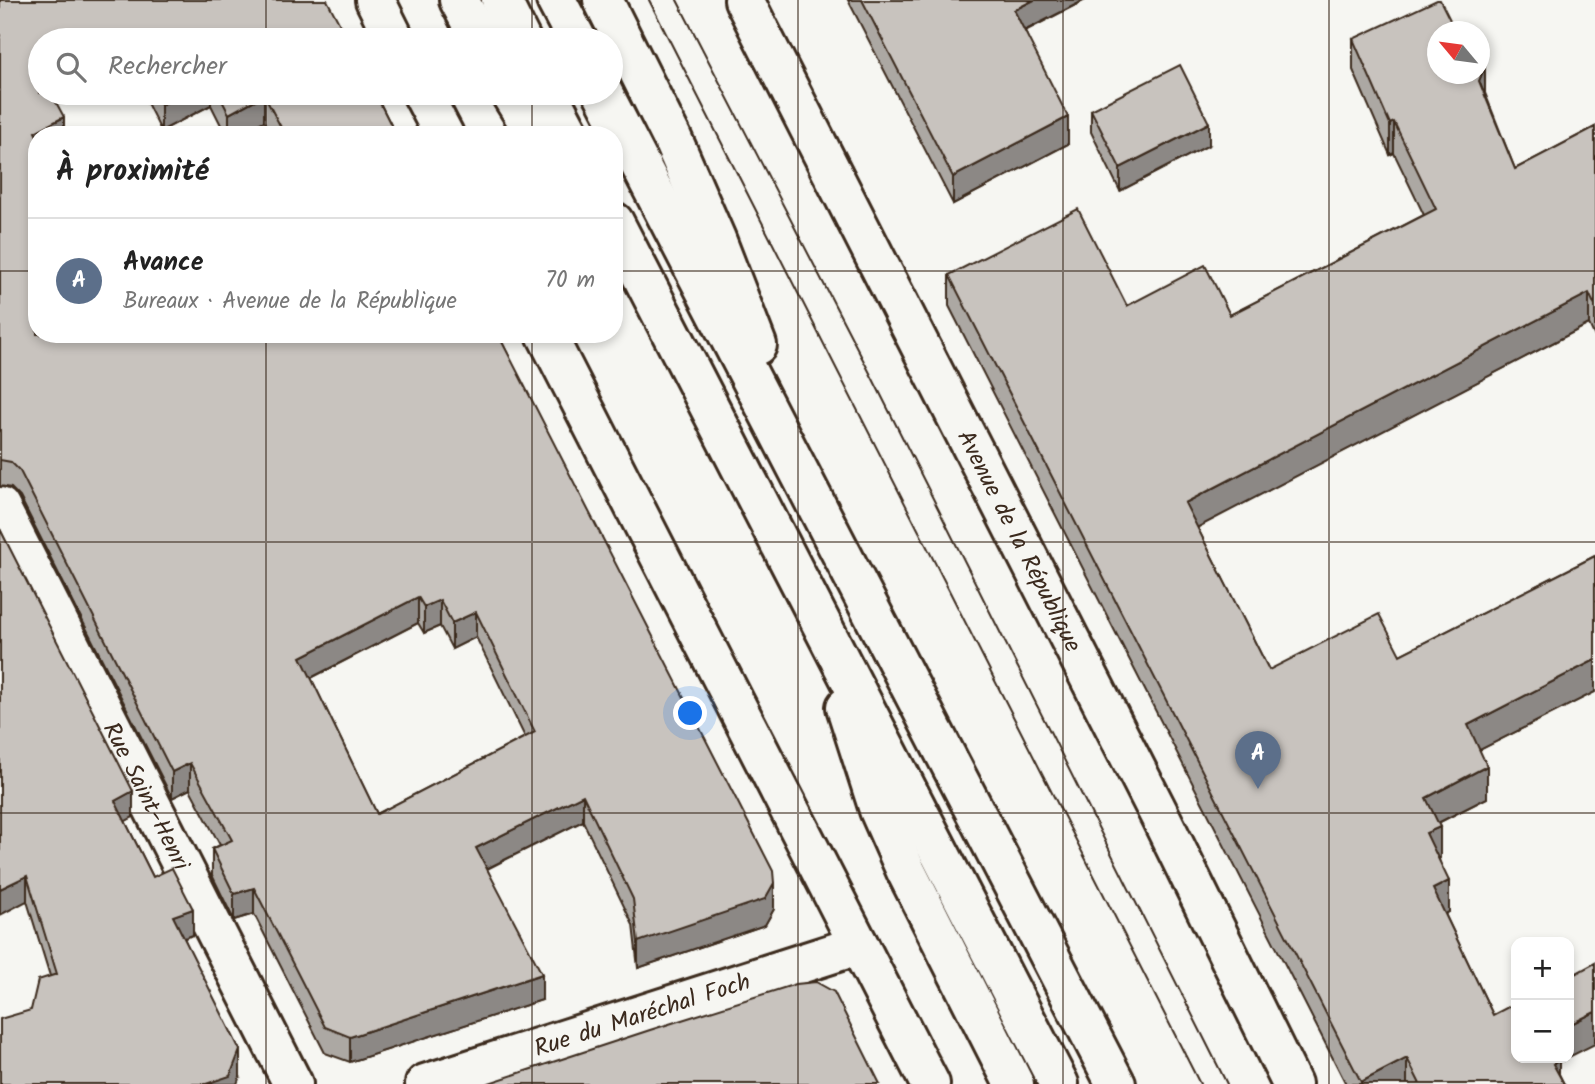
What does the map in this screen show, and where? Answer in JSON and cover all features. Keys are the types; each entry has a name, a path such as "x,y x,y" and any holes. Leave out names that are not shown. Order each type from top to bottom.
{"main road":[{"path":"374,0 389,28"},
{"path":"459,0 474,28"},
{"path":"501,0 515,28"},
{"path":"556,0 571,28"},
{"path":"603,0 617,28"},
{"name":"Avenue de la République","path":"744,0 1160,816 1292,1084"},
{"path":"623,40 672,138 710,227 830,533"},
{"path":"428,105 439,126"},
{"path":"517,105 530,126"},
{"path":"554,105 565,126"},
{"path":"609,105 620,126"},
{"path":"623,132 1116,1084"},
{"path":"623,239 1059,1084"},
{"path":"623,262 666,322"},
{"path":"551,343 930,1084"},
{"name":"Rue Saint-Henri","path":"0,507 293,1084"},
{"path":"818,615 879,810 906,871 1014,1084"},
{"name":"Rue du Maréchal Foch","path":"425,1084 859,945"},
{"path":"1085,1022 1137,1084"}],"building":[{"path":"0,0 327,0 342,28 28,28 28,105 58,105 64,117 47,126 28,126 28,343 503,343 773,871 774,883 765,899 638,942 633,899 583,795 476,848 542,974 350,1037 325,1027 254,888 234,894 212,849 232,840 190,763 172,772 20,471 11,462 0,460","holes":["418,597 424,607 440,600 452,623 476,612 535,732 377,814 301,657"]},
{"path":"862,0 1034,0 1014,10 1068,117 953,177"},
{"path":"1440,0 1450,21 1427,21 1427,84 1480,84 1515,169 1595,127 1595,306 1589,293 1185,503 1269,670 1379,614 1400,655 1595,556 1595,660 1468,725 1487,766 1426,798 1440,827 1426,833 1449,881 1433,889 1493,1015 1511,1006 1511,1063 1555,1063 1553,1064 1564,1084 1420,1084 1407,1058 1361,1082 949,275 1078,209 1127,306 1205,265 1230,315 1436,209 1394,122 1390,124 1353,39"},
{"path":"1180,65 1209,123 1120,168 1091,110"},
{"path":"224,105 246,105 229,114"},
{"path":"269,105 381,105 392,126 280,126"},
{"path":"0,529 133,791 115,801 153,877 172,868 193,909 173,916 240,1050 230,1076 206,1084 0,1084 0,1019 31,1010 38,980 57,974 27,876 0,889"},
{"path":"1595,963 1595,1012 1574,1022 1574,1000 1574,974"},
{"path":"816,982 834,992 880,1084 486,1084 796,984"}],"tram line":[{"path":"649,0 1200,1084"},
{"path":"677,0 872,377 1227,1084"}],"place":[{"name":"Avance","path":"1258,789"}]}
